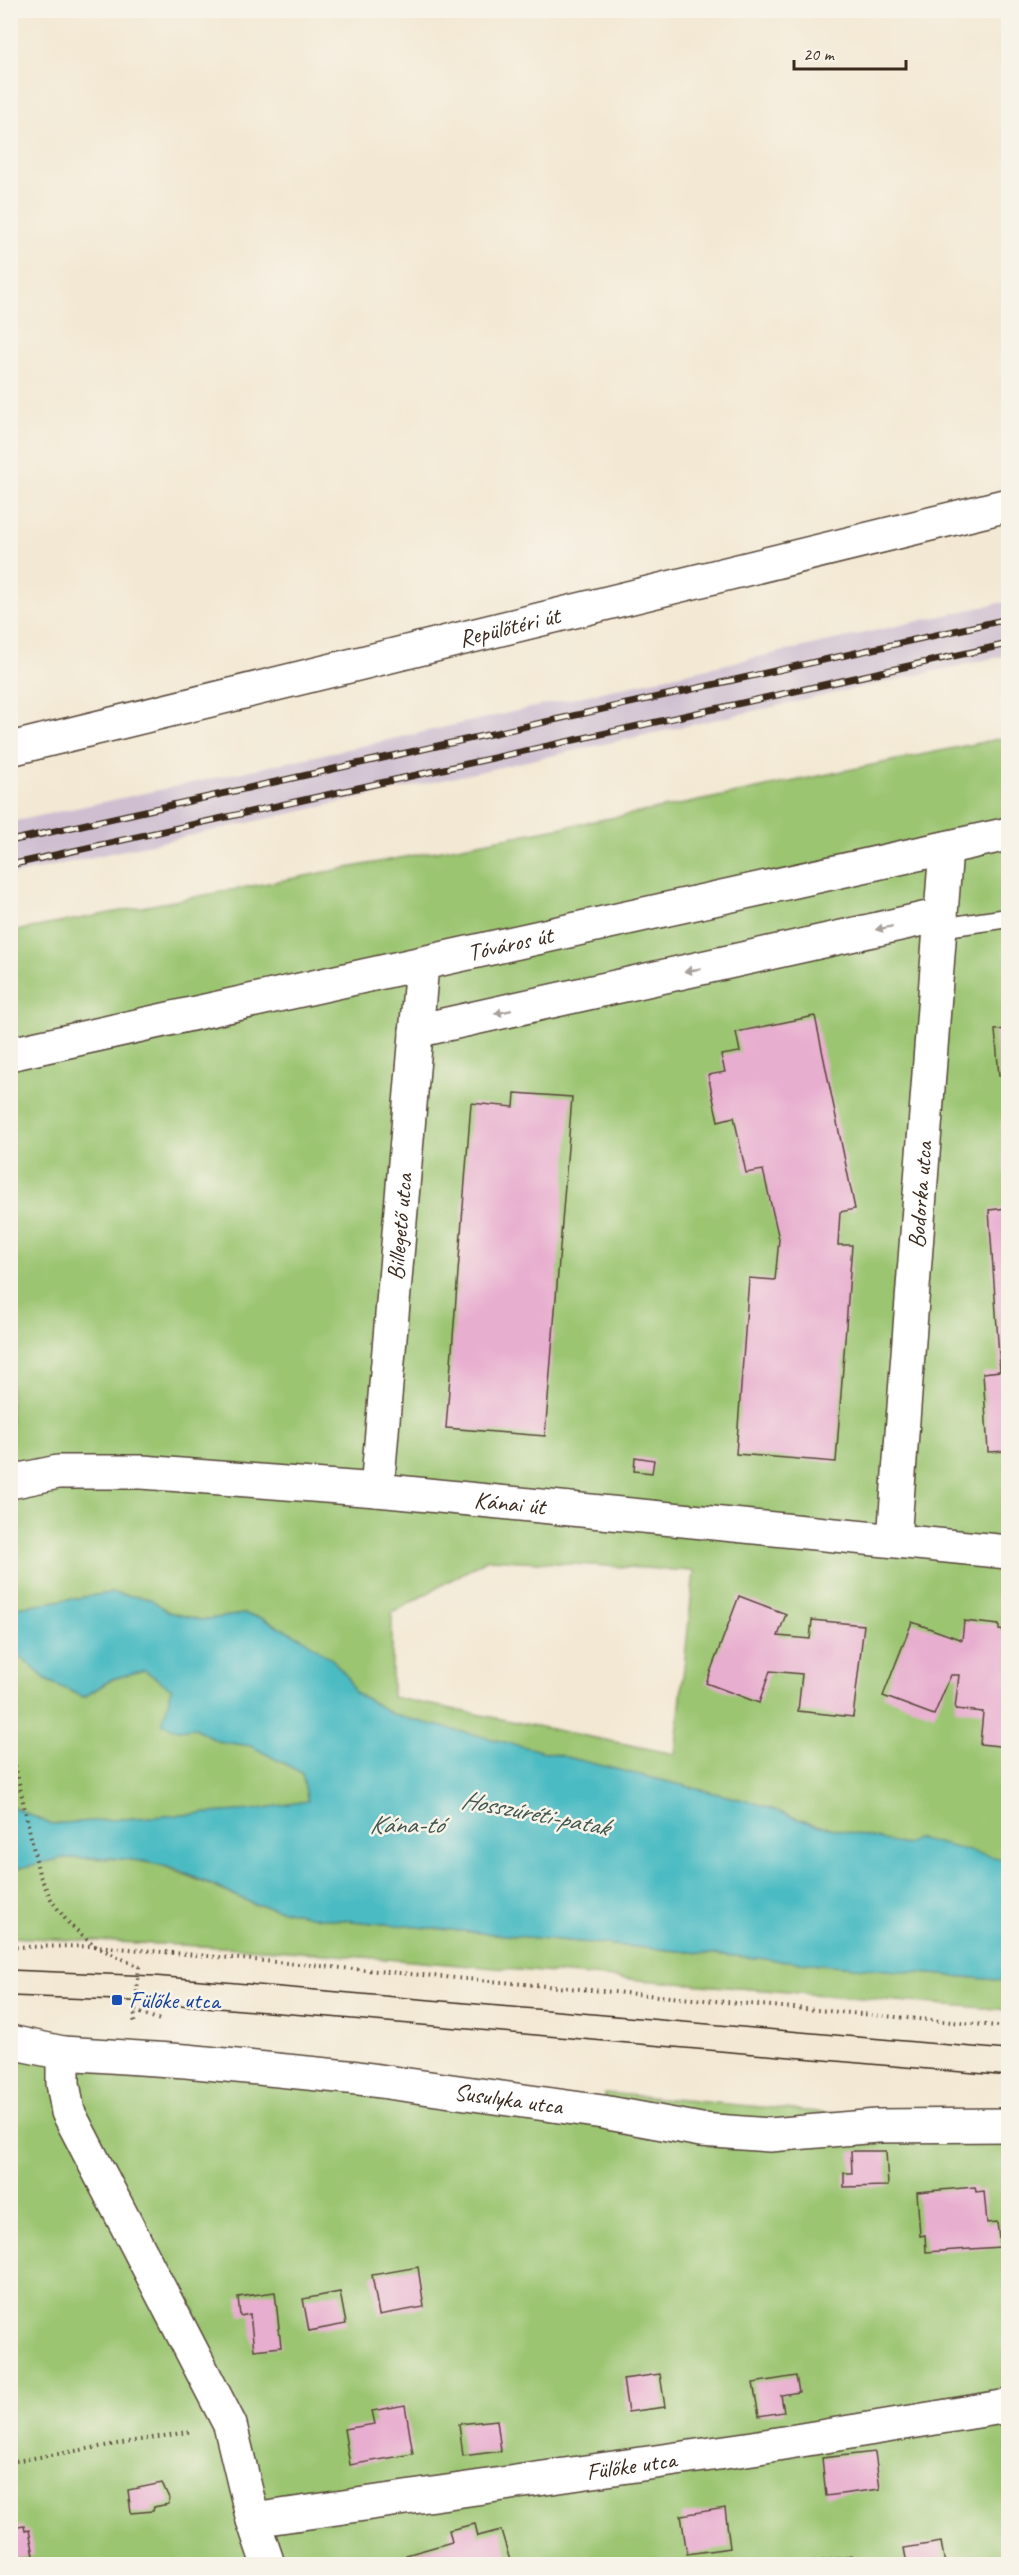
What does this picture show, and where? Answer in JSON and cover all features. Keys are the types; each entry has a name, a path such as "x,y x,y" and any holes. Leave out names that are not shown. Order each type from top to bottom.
{"street":[{"name":"Repülőtéri út","path":"10,749 1008,505"},
{"name":"Tóváros út","path":"10,1054 1008,834"},
{"name":"Bodorka utca","path":"894,1540 946,848"},
{"path":"416,1031 940,922"},
{"name":"Billegető utca","path":"377,1490 422,964"},
{"name":"Kánai út","path":"10,1482 58,1472 142,1472 377,1490 1008,1552"},
{"name":"Susulyka utca","path":"10,2042 63,2054 186,2061 358,2078 603,2112 701,2130 770,2135 877,2126 1008,2125"},
{"path":"63,2054 63,2083 68,2112 230,2425 253,2520 268,2565"},
{"name":"Fülőke utca","path":"253,2520 753,2448 1008,2406"}],"lane":[{"path":"940,922 1008,918"}],"path":[{"path":"10,1742 39,1874 52,1900 69,1923 96,1946 139,1967 135,2011"},
{"path":"10,1947 96,1946 1008,2027"},
{"path":"10,2462 230,2425"}],"shaded area":[{"path":"1008,601 1008,655 11,875 11,822"}],"green space":[{"path":"1008,737 1008,1866 1002,1859 906,1845 812,1824 755,1803 393,1715 354,1693 349,1679 302,1638 261,1618 244,1614 201,1620 168,1612 151,1599 111,1593 11,1608 10,932 679,805","holes":["488,1559 694,1571 675,1754 392,1697 392,1613"]},
{"path":"10,1651 17,1653 48,1681 84,1697 113,1679 144,1670 172,1689 178,1730 194,1727 217,1741 251,1746 302,1773 308,1801 254,1810 50,1824 11,1806"},
{"path":"63,1858 127,1859 162,1865 254,1904 320,1918 1008,1981 1008,2010 263,1949 11,1937 11,1870"},
{"path":"11,2042 603,2111 605,2093 1008,2129 1008,2564 11,2564"}],"water":[{"name":"Kána-tó","path":"111,1593 151,1599 168,1612 201,1620 244,1614 261,1618 302,1638 333,1660 349,1679 354,1693 393,1715 755,1803 812,1824 906,1845 916,1838 1002,1859 1008,1866 1008,1981 320,1918 254,1904 176,1869 143,1861 63,1858 11,1870 11,1806 50,1824 254,1810 308,1801 302,1773 251,1746 217,1741 195,1728 178,1730 162,1723 172,1689 144,1670 112,1679 84,1697 48,1681 17,1653 11,1651 11,1608"}],"building":[{"path":"815,1016 855,1209 840,1212 838,1245 852,1245 836,1462 736,1454 749,1278 775,1280 779,1239 763,1170 746,1173 734,1117 718,1121 708,1075 725,1072 721,1055 740,1052 736,1032"},
{"path":"1008,1029 1008,1075 999,1076 995,1030"},
{"path":"515,1093 572,1097 545,1436 446,1428 471,1103 514,1107"},
{"path":"1008,1121 1008,1451 988,1452 983,1373 1000,1371 989,1210 1007,1208 1001,1122"},
{"path":"635,1457 654,1460 652,1473 634,1471"},
{"path":"739,1596 786,1614 778,1636 810,1639 812,1620 864,1625 853,1717 798,1711 802,1674 770,1671 759,1703 706,1683"},
{"path":"964,1621 999,1625 999,1630 1008,1631 1008,1747 980,1744 983,1712 955,1709 959,1675 951,1675 934,1715 883,1696 912,1622 962,1640"},
{"path":"851,2151 886,2151 888,2186 844,2187 844,2173 852,2173"},
{"path":"975,2187 976,2192 984,2191 987,2223 997,2222 1000,2247 926,2252 925,2235 920,2236 917,2192"},
{"path":"418,2267 424,2307 379,2315 372,2275"},
{"path":"275,2292 281,2347 254,2350 250,2314 240,2316 238,2297"},
{"path":"340,2292 346,2324 309,2331 303,2299"},
{"path":"660,2374 665,2407 628,2412 623,2379"},
{"path":"796,2376 799,2392 781,2395 784,2412 759,2416 753,2383"},
{"path":"405,2405 413,2454 350,2465 344,2429 375,2424 372,2411"},
{"path":"497,2420 501,2451 463,2456 459,2424"},
{"path":"875,2452 880,2489 826,2496 822,2458"},
{"path":"162,2483 169,2498 169,2504 154,2507 153,2511 131,2513 128,2490"},
{"path":"725,2508 730,2548 687,2554 681,2515"},
{"path":"475,2524 478,2536 501,2530 511,2564 409,2564 406,2555 452,2542 449,2530"},
{"path":"24,2526 25,2531 29,2530 34,2555 10,2559 10,2528"},
{"path":"941,2542 945,2564 907,2564 904,2548"},
{"path":"852,2556 853,2564 811,2564 811,2562"}],"tram line":[{"path":"10,1970 155,1976 1008,2050"},
{"path":"10,1996 117,2000 1008,2076"}],"railway":[{"path":"10,841 1008,619"},
{"path":"10,865 1008,644"}],"place":[{"name":"Fülőke utca","path":"117,2000"}],"water label":[{"name":"Hosszúréti-patak","path":"535,1813"}]}
